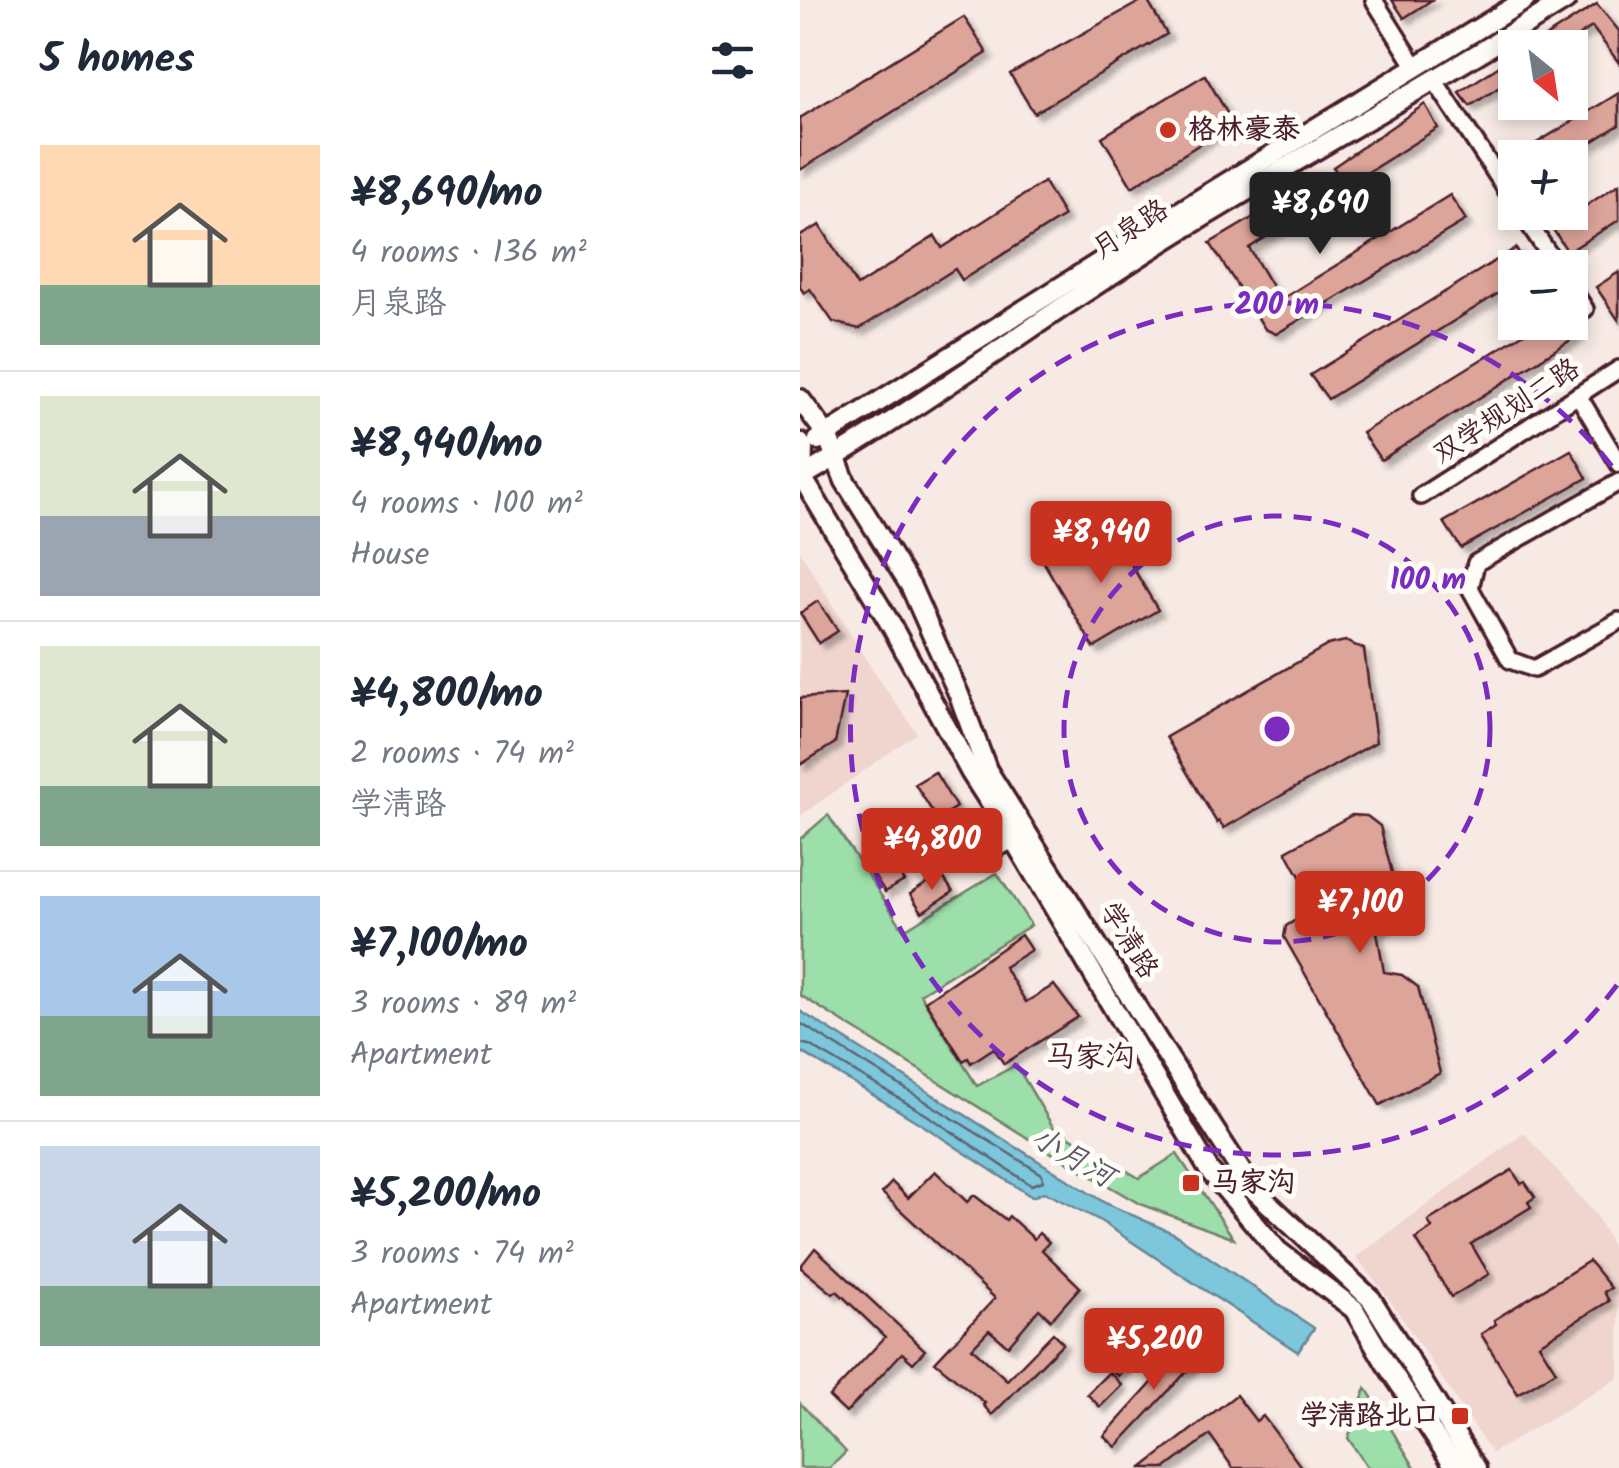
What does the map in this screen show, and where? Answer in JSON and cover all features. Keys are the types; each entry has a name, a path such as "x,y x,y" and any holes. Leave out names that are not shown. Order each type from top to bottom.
{"main road":[{"name":"月泉路","path":"801,447 827,436 1194,202 1525,0"},
{"name":"月泉路","path":"801,478 983,363 1187,226 1566,0"},
{"name":"学清路","path":"800,398 827,436 845,482 911,587 987,770 1202,1111 1252,1188 1371,1299 1476,1468"},
{"path":"801,447 801,478"},
{"name":"学清路","path":"801,478 891,625 970,773 1210,1170 1278,1250 1354,1309 1456,1468"}],"street":[{"path":"1374,0 1416,67"},
{"path":"1435,81 1498,177"},
{"name":"双学规划二路","path":"1421,496 1619,369"},
{"path":"1578,395 1619,464"},
{"path":"1619,482 1476,563 1470,588 1510,660 1534,669 1619,621"},
{"path":"908,853 967,862 1014,840"}],"shaded area":[{"path":"800,551 871,668 917,733 800,816"},
{"path":"1524,1133 1596,1215 1619,1259 1619,1378 1492,1453 1387,1296 1356,1257"}],"green space":[{"path":"828,815 904,930 997,873 1031,925 920,994 977,1086 1016,1065 1053,1127 1139,1178 1177,1154 1234,1239 1140,1204 800,995 800,839"},
{"path":"1366,1388 1415,1468 1368,1468 1348,1438"},
{"path":"800,1403 846,1452 830,1468 800,1468"}],"water":[{"path":"800,1011 1105,1203 1173,1233 1314,1328 1298,1352 1099,1220 1044,1192 1032,1197 800,1051"}],"building":[{"path":"1147,0 1167,34 1034,113 1010,74"},
{"path":"1392,0 1432,0 1404,18"},
{"path":"1597,4 1619,31 1619,63 1592,27 1556,30"},
{"path":"964,17 987,53 800,170 800,118"},
{"path":"1498,67 1498,88 1470,106 1459,92"},
{"name":"格林豪泰","path":"1205,75 1233,123 1132,187 1102,137"},
{"path":"1619,93 1619,125 1588,144 1588,140 1542,140 1575,120 1588,120 1588,112"},
{"path":"1425,104 1438,128 1346,186 1333,167"},
{"path":"1316,180 1329,197 1249,248 1280,300 1450,195 1466,220 1276,334 1265,329 1210,243"},
{"path":"1044,182 1064,216 962,280 955,269 859,329 833,322 810,289 804,293 800,287 800,236 820,225 857,286 935,236 942,248"},
{"path":"1619,184 1619,220 1567,250 1553,230 1588,230 1588,204"},
{"path":"1498,259 1498,294 1328,399 1310,375"},
{"path":"1619,272 1619,321 1596,287"},
{"path":"1513,340 1571,340 1381,460 1362,433"},
{"path":"1571,450 1587,478 1461,548 1444,522"},
{"path":"1107,523 1158,610 1094,648 1043,561"},
{"path":"818,601 838,631 819,643 800,613"},
{"path":"1345,641 1364,649 1376,742 1224,828 1217,823 1166,737 1328,645"},
{"path":"845,695 835,743 800,765 800,698"},
{"path":"935,772 956,807 937,819 915,784"},
{"path":"1352,815 1367,816 1380,826 1403,916 1377,932 1384,972 1402,975 1418,987 1440,1073 1380,1105 1284,937 1286,926 1317,907 1286,851"},
{"path":"885,851 904,881 885,892 866,863"},
{"path":"941,874 953,892 922,912 910,894"},
{"path":"1021,935 1031,950 1004,967 1026,1002 1054,985 1078,1017 1004,1064 994,1048 971,1063 968,1058 963,1061 925,1001"},
{"path":"1512,1170 1535,1197 1528,1202 1531,1207 1471,1244 1489,1274 1451,1297 1416,1239 1432,1228 1428,1221"},
{"path":"935,1171 967,1202 974,1195 1006,1220 1009,1216 1034,1239 1039,1233 1049,1242 1042,1250 1080,1287 1051,1320 1039,1309 1008,1346 989,1330 972,1348 1007,1380 1053,1333 1063,1343 992,1415 985,1403 935,1362 995,1298 882,1193 892,1182 908,1198"},
{"path":"815,1248 925,1350 913,1363 902,1353 846,1413 829,1397 885,1337 837,1291 833,1294 800,1267"},
{"path":"1589,1261 1611,1288 1604,1292 1609,1301 1539,1344 1556,1371 1518,1394 1481,1334 1496,1324 1494,1320"},
{"path":"1149,1315 1161,1327 1118,1376 1105,1365"},
{"path":"1190,1341 1204,1353 1116,1447 1104,1436"},
{"path":"1109,1372 1122,1385 1100,1407 1087,1394"},
{"path":"1236,1395 1256,1421 1263,1416 1302,1468 1233,1468 1210,1435 1166,1468 1142,1468"}],"place":[{"name":"格林豪泰","path":"1168,130"},
{"name":"马家沟","path":"1191,1183"},
{"name":"学清路北口","path":"1460,1416"}],"district":[{"name":"马家沟","path":"1090,1058"}],"water label":[{"name":"小月河","path":"1072,1158"}]}
